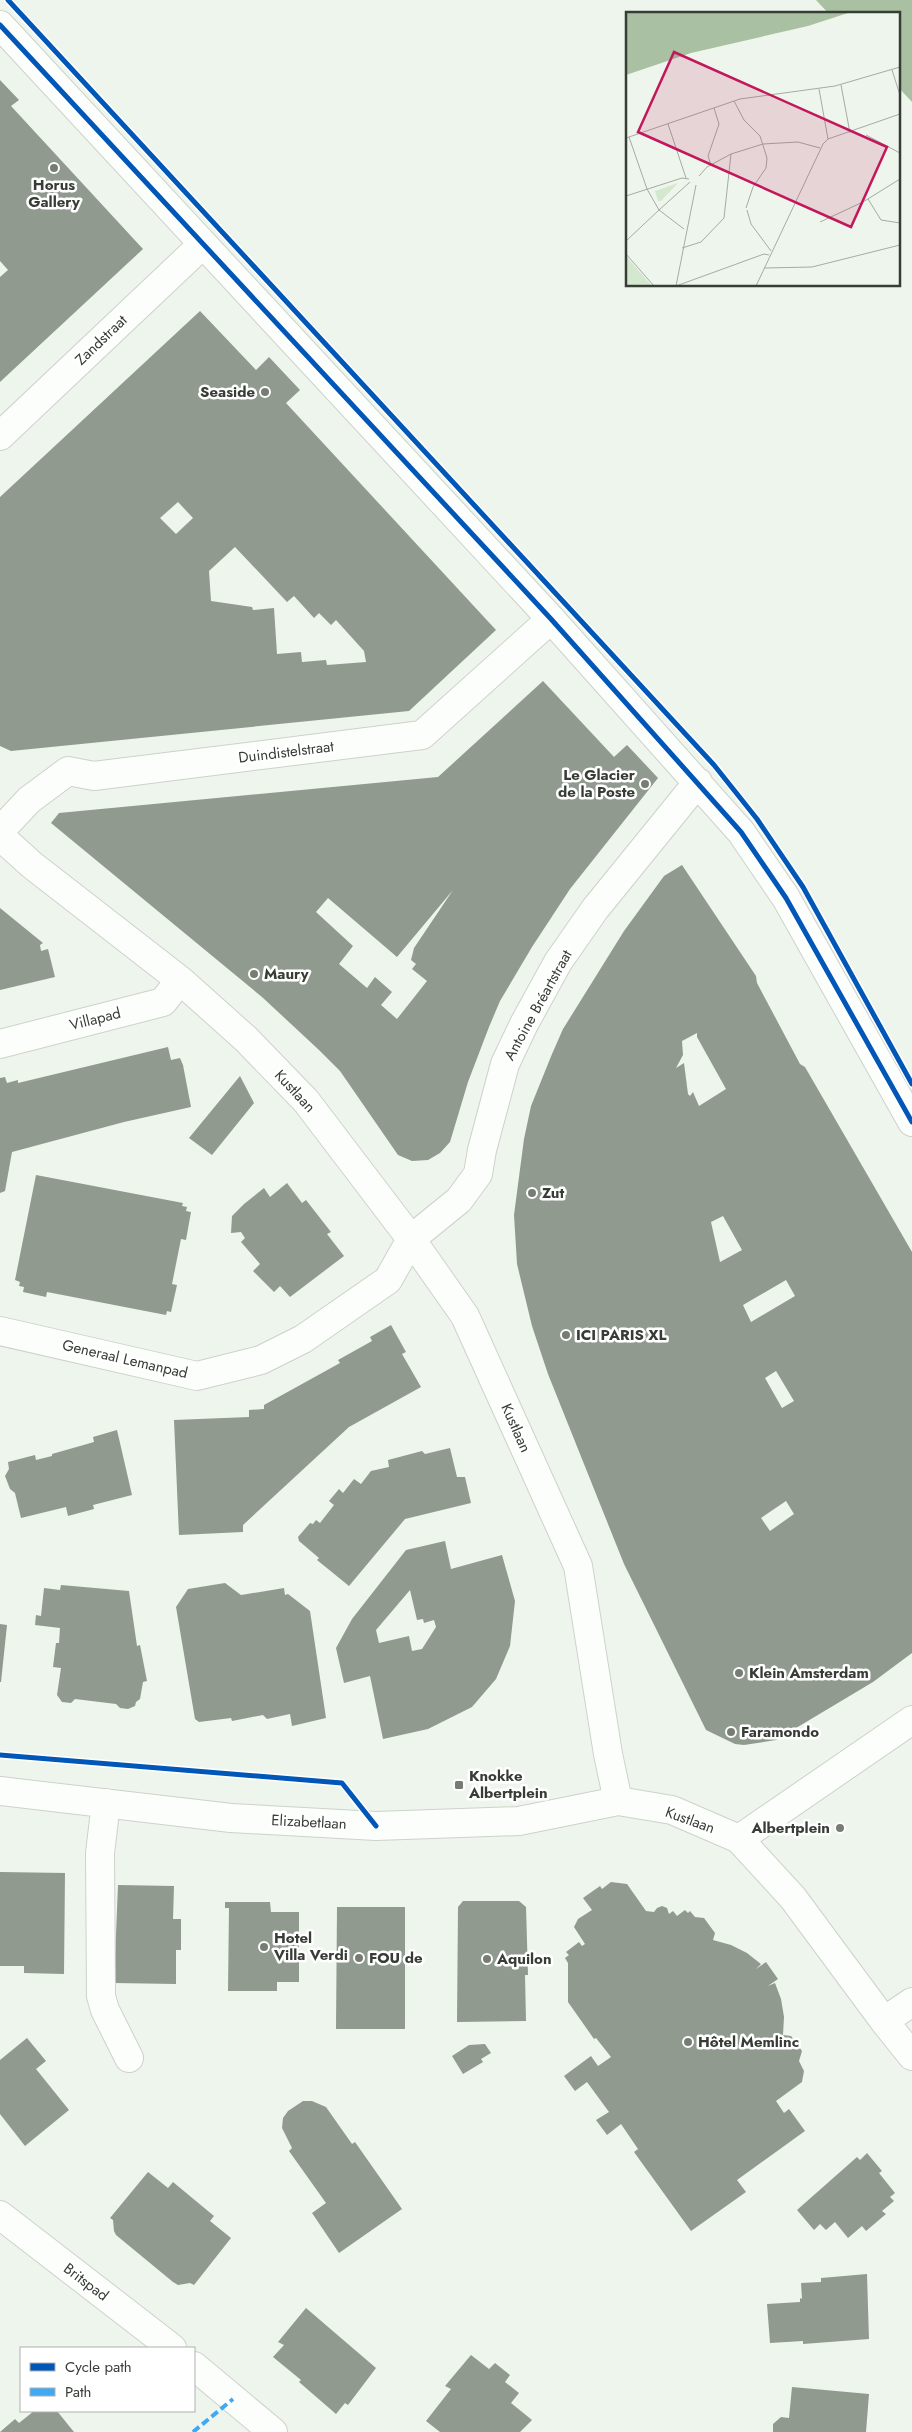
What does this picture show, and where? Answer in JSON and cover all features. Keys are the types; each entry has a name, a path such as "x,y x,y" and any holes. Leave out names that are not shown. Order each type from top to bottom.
{"street":[{"path":"0,25 551,619 741,832 786,898 912,1122"},
{"name":"Zandstraat","path":"0,436 203,244"},
{"name":"Duindistelstraat","path":"0,831 29,800 68,771 94,776 422,735 551,619"},
{"name":"Antoine Bréartstraat","path":"411,1239 459,1200 478,1174 482,1150 505,1064 524,1024 558,962 595,909 698,782"},
{"name":"Kustlaan","path":"0,836 32,864 180,980 246,1039 306,1101 411,1239 465,1316 578,1566 608,1754 618,1801 672,1810 739,1839 792,1898 912,2056"},
{"name":"Villapad","path":"0,1044 164,1002 180,980"},
{"name":"Generaal Lemanpad","path":"0,1331 197,1376 261,1360 303,1339 388,1280 411,1239"},
{"path":"739,1839 912,1720"},
{"name":"Elizabetlaan","path":"0,1791 232,1818 376,1826 519,1821 618,1801"},
{"path":"106,1803 100,1853 101,1996 105,2010 129,2058"},
{"path":"884,2021 912,2002"},
{"name":"Britspad","path":"0,2215 171,2347"},
{"path":"195,2367 273,2432"}],"shaded area":[{"path":"816,0 912,0 912,102 900,89 900,12 827,12"}],"building":[{"path":"0,80 19,100 11,106 143,249 0,382 0,277 8,270 0,261"},
{"path":"200,311 256,370 269,357 300,390 286,403 496,630 409,711 11,751 0,746 0,497","holes":["178,502 193,518 176,534 160,518","235,547 287,602 294,596 314,618 319,613 331,625 336,620 364,651 366,662 327,665 326,660 302,662 301,652 277,654 274,608 253,610 252,607 211,601 209,571"]},
{"path":"543,681 614,757 627,745 658,778 570,889 532,947 500,1001 489,1027 468,1082 450,1142 440,1153 428,1160 412,1161 398,1155 340,1071 319,1050 262,997 51,823 59,813 438,777","holes":["453,890 414,948 411,960 416,964 412,969 427,981 397,1019 381,1005 392,992 375,977 367,988 339,964 353,946 316,912 328,898 397,957"]},
{"path":"682,865 756,976 757,983 800,1064 805,1067 912,1252 912,1653 873,1682 776,1740 744,1745 735,1744 706,1730 624,1564 548,1374 532,1326 517,1264 514,1215 524,1139 531,1106 563,1029 624,931 664,876","holes":["697,1033 697,1037 726,1089 699,1106 693,1092 690,1096 688,1094 684,1063 676,1068 683,1055 682,1041","723,1216 742,1250 720,1262 711,1222","786,1280 795,1296 751,1322 743,1305","776,1371 794,1401 782,1408 765,1378","786,1501 794,1514 770,1531 761,1518"]},
{"path":"0,908 43,943 40,945 41,951 48,949 55,977 0,990"},
{"path":"168,1047 171,1060 180,1058 183,1065 191,1107 124,1122 12,1152 5,1191 0,1193 0,1078 5,1077 7,1083 18,1080 18,1083"},
{"path":"240,1076 254,1103 212,1155 189,1138"},
{"path":"36,1175 183,1203 182,1206 187,1207 186,1211 191,1212 186,1240 181,1239 172,1284 177,1285 171,1312 167,1311 166,1315 47,1292 46,1297 23,1292 24,1287 19,1286 20,1282 15,1280"},
{"path":"287,1183 302,1203 306,1200 331,1232 327,1234 344,1256 290,1297 280,1286 274,1292 253,1271 260,1264 241,1242 245,1238 241,1232 231,1233 232,1216 244,1204 264,1188 270,1197"},
{"path":"391,1325 406,1352 402,1354 421,1387 349,1427 243,1525 243,1532 179,1535 174,1420 249,1417 249,1410 264,1409 264,1405 340,1363 338,1360 372,1341 370,1337"},
{"path":"117,1430 132,1495 93,1505 94,1509 68,1516 66,1507 21,1518 15,1493 10,1489 5,1476 9,1469 8,1462 35,1455 36,1460 52,1456 52,1454 94,1442 93,1437"},
{"path":"450,1448 457,1477 465,1477 471,1503 405,1519 349,1586 317,1560 319,1558 299,1541 298,1537 310,1523 313,1524 316,1520 320,1523 334,1505 329,1501 339,1489 343,1493 354,1479 361,1484 371,1471 389,1467 388,1460 422,1451 425,1454"},
{"path":"445,1541 451,1569 502,1555 515,1601 510,1646 496,1679 472,1707 428,1729 383,1739 370,1676 344,1683 336,1648 352,1619 406,1550","holes":["410,1590 417,1620 423,1619 424,1623 434,1620 436,1627 422,1649 412,1651 409,1636 379,1643 376,1630"]},
{"path":"225,1583 241,1595 284,1588 285,1595 288,1594 310,1611 326,1718 292,1726 290,1714 267,1719 263,1715 232,1721 231,1718 199,1722 195,1719 176,1607 188,1589"},
{"path":"61,1585 129,1591 137,1646 140,1645 147,1681 143,1682 140,1699 136,1702 135,1706 128,1709 120,1708 116,1704 75,1699 71,1703 62,1702 57,1695 61,1668 53,1667 56,1643 59,1643 60,1628 35,1625 36,1615 41,1616 44,1588 60,1590"},
{"path":"0,1624 7,1625 1,1682 0,1682"},
{"path":"0,1872 65,1873 64,1974 24,1973 24,1966 0,1966"},
{"path":"611,1882 627,1884 646,1911 654,1912 662,1906 667,1908 669,1914 673,1911 677,1916 685,1910 688,1913 690,1911 695,1917 704,1918 715,1933 713,1940 731,1945 747,1953 761,1964 756,1969 766,1962 778,1979 768,1986 775,1983 781,1999 784,2017 783,2035 791,2036 802,2051 799,2061 804,2071 802,2082 776,2101 784,2113 789,2109 805,2131 737,2180 746,2192 691,2231 634,2152 638,2149 621,2124 607,2135 596,2120 609,2112 587,2082 575,2091 564,2076 591,2056 598,2066 611,2057 596,2038 594,2039 568,2002 568,1963 565,1958 569,1955 566,1952 579,1942 582,1946 585,1944 574,1927 578,1919 592,1910 583,1898 600,1886 602,1889"},
{"path":"118,1885 174,1886 173,1919 181,1919 181,1950 176,1950 176,1984 114,1983"},
{"path":"463,1901 519,1901 526,1907 528,1975 525,1975 526,2021 457,2022 458,1907"},
{"name":"Hotel Villa Verdi","path":"225,1902 270,1902 271,1912 299,1912 299,1982 277,1982 277,1991 228,1991 229,1908 225,1908"},
{"path":"337,1907 405,1907 405,2029 336,2029"},
{"path":"27,2038 46,2061 36,2069 69,2110 25,2146 0,2114 0,2060"},
{"path":"485,2044 491,2053 481,2059 483,2062 463,2074 452,2056 469,2045"},
{"path":"303,2101 312,2101 326,2107 352,2144 355,2142 402,2209 339,2253 312,2213 326,2203 289,2151 292,2148 282,2128 283,2118 288,2111"},
{"path":"867,2153 882,2171 879,2173 895,2193 890,2197 894,2201 882,2211 886,2214 866,2231 862,2226 848,2238 835,2222 826,2230 820,2224 814,2230 797,2210 857,2157 860,2160"},
{"path":"148,2172 168,2188 173,2182 214,2216 210,2221 231,2238 194,2285 190,2283 178,2285 173,2282 116,2235 114,2231 113,2220 110,2218"},
{"path":"867,2274 869,2339 803,2344 803,2341 770,2343 767,2304 800,2302 800,2298 802,2299 801,2283 821,2282 821,2278"},
{"path":"306,2308 376,2368 348,2405 345,2403 336,2414 299,2382 301,2380 273,2357 284,2345 278,2342"},
{"path":"471,2355 489,2369 495,2363 510,2375 505,2382 519,2393 511,2403 532,2420 520,2432 440,2432 426,2421 451,2389 445,2386"},
{"path":"792,2387 869,2394 866,2432 773,2432 773,2424 781,2417 789,2418"},
{"path":"33,2412 58,2412 74,2432 0,2432 15,2419 19,2423"}],"marked path":[{"path":"193,2432 233,2399"}],"cycle path":[{"path":"8,0 714,765 757,819 803,887 912,1084"},
{"path":"0,25 551,619 741,832 786,898 912,1122"},
{"path":"0,1755 342,1783 376,1826"}],"place":[{"name":"Horus Gallery","path":"54,168"},
{"name":"Seaside","path":"265,392"},
{"name":"Le Glacier de la Poste","path":"645,784"},
{"name":"Maury","path":"254,974"},
{"name":"Zut","path":"532,1193"},
{"name":"ICI PARIS XL","path":"566,1335"},
{"name":"Klein Amsterdam","path":"739,1673"},
{"name":"Faramondo","path":"731,1732"},
{"name":"Knokke Albertplein","path":"459,1785"},
{"name":"Albertplein","path":"840,1828"},
{"name":"Hotel Villa Verdi","path":"264,1947"},
{"name":"FOU de","path":"359,1958"},
{"name":"Aquilon","path":"487,1959"},
{"name":"Hôtel Memlinc","path":"688,2042"}]}
